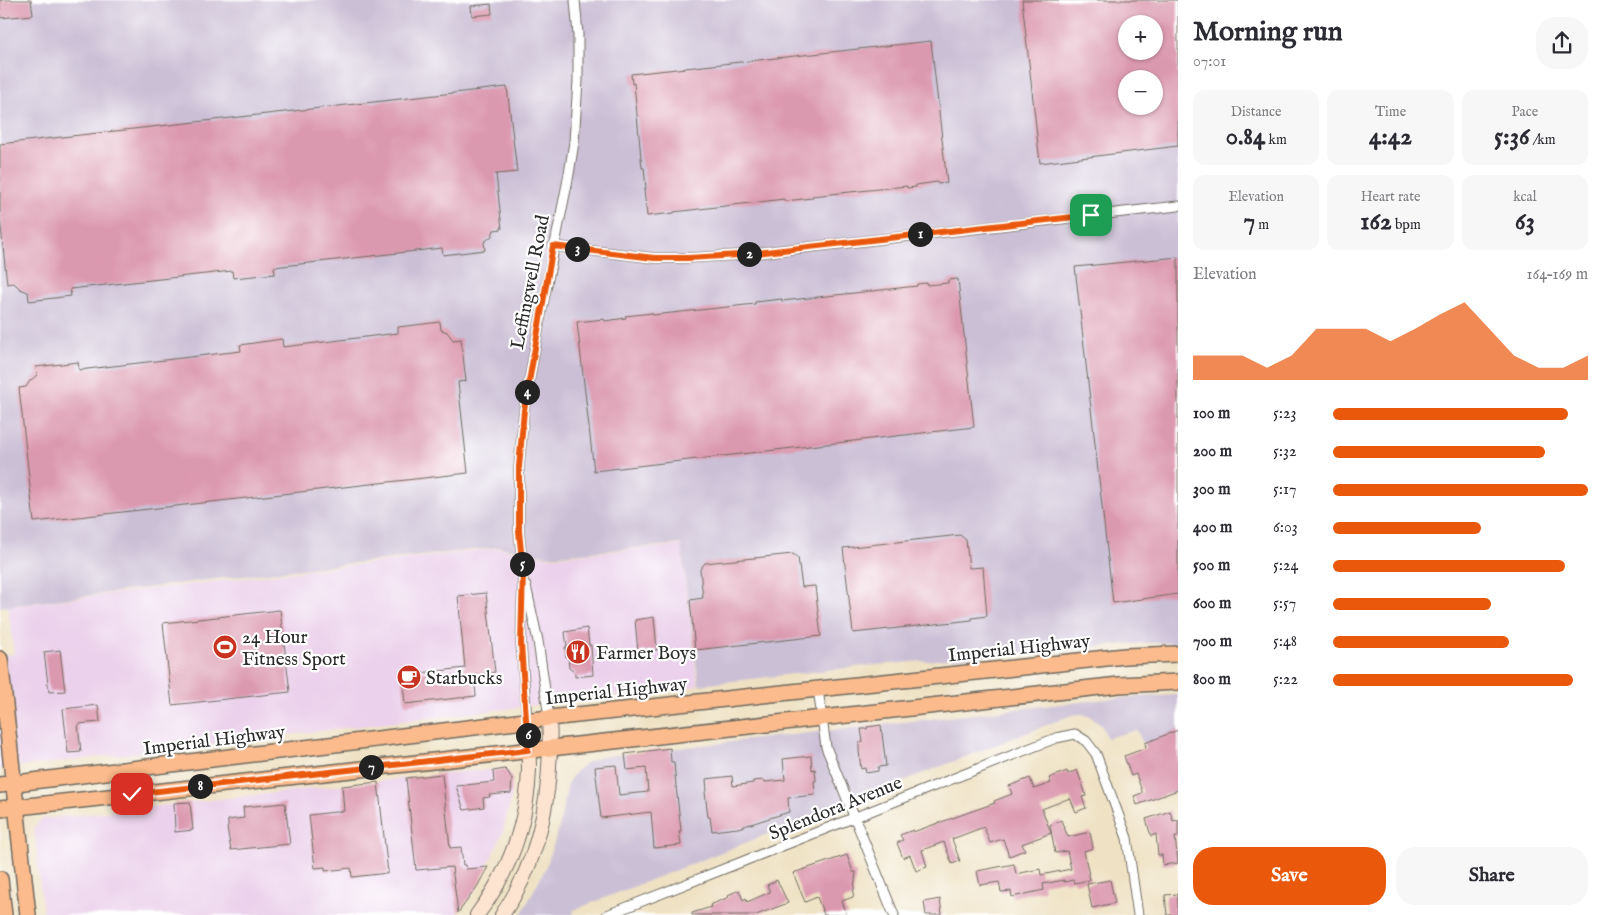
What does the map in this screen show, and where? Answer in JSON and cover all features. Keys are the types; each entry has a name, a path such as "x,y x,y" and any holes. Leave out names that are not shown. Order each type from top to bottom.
{"main road":[{"name":"Imperial Highway","path":"7,784 527,720 1125,656 1178,654"},
{"path":"0,659 7,784 16,807 28,915"},
{"path":"0,809 822,717 1119,685 1178,682"},
{"name":"Leffingwell Road","path":"502,915 523,880 536,845 548,786 551,747 549,718"},
{"name":"Leffingwell Road","path":"477,915 487,902 500,878 513,851 520,828 529,769 527,720"},
{"path":"0,879 4,915"}],"street":[{"name":"Leffingwell Road","path":"527,720 521,644 523,571 518,497 520,449 526,400 553,246 569,174 576,110 578,35 574,0"},
{"path":"553,246 654,258 739,255 1178,206"},
{"name":"Leffingwell Road","path":"523,571 538,641 549,718"},
{"path":"818,689 826,747 894,915"},
{"name":"Splendora Avenue","path":"608,915 1056,738 1075,734 1086,741 1096,754 1127,838 1138,915"}],"shaded area":[{"path":"0,0 1178,0 1178,643 1142,643 864,666 699,685 681,544 548,556 499,547 223,578 0,607"},
{"path":"681,545 698,686 0,769 0,655 14,654 8,606 499,548 549,557"},
{"path":"1178,695 1178,790 1166,795 1137,730 1107,738 1102,726 1091,717 1081,714 1072,715 574,910 573,915 521,915 545,869 559,828 568,782 576,771 588,762 600,757 1070,703 1117,698"},
{"path":"504,769 509,772 512,781 512,793 503,832 476,890 455,915 43,915 34,827 42,819 460,772"}],"building":[{"path":"0,0 31,0 33,15 0,18"},
{"path":"1022,0 1178,0 1178,146 1040,163"},
{"path":"491,4 492,14 472,16 471,6"},
{"path":"931,41 947,183 938,184 937,182 916,185 916,187 907,188 907,186 812,196 812,198 785,201 784,199 647,216 644,168 642,168 634,83 632,84 631,74"},
{"path":"507,87 517,172 496,174 502,229 494,230 492,236 484,242 485,250 443,255 442,248 274,267 275,274 233,278 232,271 70,289 71,296 29,301 28,292 20,289 14,283 7,284 0,218 0,144"},
{"path":"1178,257 1178,594 1113,603 1075,267"},
{"path":"958,279 974,427 594,471 577,322 604,319 605,321 626,318 625,316 652,313 653,315 755,304 755,302 782,299 782,301 917,286 917,284 948,283 948,280"},
{"path":"440,322 441,330 447,332 453,340 461,339 466,381 458,382 468,473 34,522 19,388 26,387 37,375 36,367 78,362 79,370 241,351 240,345 282,339 283,347 398,333 398,327"},
{"path":"960,535 966,540 969,568 983,567 987,616 972,618 972,620 853,633 843,548"},
{"path":"793,554 798,558 802,587 815,586 821,636 695,650 690,600 703,598 700,569 705,563"},
{"path":"486,593 495,672 474,675 476,696 405,704 402,675 465,668 458,596"},
{"name":"24 Hour Fitness Sport","path":"280,610 290,692 172,705 163,623"},
{"path":"654,617 657,650 638,652 635,620"},
{"name":"Farmer Boys","path":"587,628 589,645 591,645 593,675 575,677 575,673 569,668 568,656 566,657 565,632"},
{"path":"60,650 65,691 49,692 44,652"},
{"path":"98,705 100,722 78,724 81,752 68,753 63,709"},
{"path":"881,725 886,766 878,767 878,771 866,773 865,768 861,769 859,743 863,742 861,729"},
{"path":"1178,730 1178,790 1137,805 1134,796 1142,793 1142,791 1136,774 1131,776 1124,756 1146,748 1145,743"},
{"path":"670,748 671,762 674,762 681,845 654,848 651,812 601,818 595,767 616,765 619,795 648,792 646,768 627,770 625,754"},
{"path":"811,756 812,770 815,769 815,795 788,798 789,812 738,828 712,831 705,792 707,791 706,779 732,776 733,786 753,783 753,781 785,780 783,759"},
{"path":"505,769 512,779 511,793 489,795 490,797 483,798 484,807 464,810 456,786 494,782 493,771"},
{"path":"1077,770 1086,796 1082,797 1086,808 1076,812 1070,798 1042,809 1051,833 1022,844 1025,850 1009,856 1003,839 990,843 984,827 952,839 960,861 952,864 944,842 922,850 927,867 916,871 910,855 903,858 897,843 903,840 900,835 995,803 994,801 1012,794 1009,786 1030,778 1034,789 1051,783 1049,778 1067,771 1068,774"},
{"path":"442,774 450,848 461,847 463,865 465,865 466,869 488,867 477,887 458,913 452,867 416,870 406,778"},
{"path":"378,782 388,873 352,877 351,868 325,871 325,867 315,868 309,815 344,811 342,786"},
{"path":"190,802 193,830 175,832 174,803"},
{"path":"285,803 290,844 231,850 227,828 228,820 244,818 243,807"},
{"path":"1170,811 1173,821 1178,820 1178,837 1175,837 1178,863 1163,865 1162,855 1158,855 1156,834 1151,836 1146,819"},
{"path":"1061,820 1068,837 1090,832 1093,848 1084,851 1090,880 1074,883 1073,880 1064,882 1064,880 1043,884 1044,890 1012,897 1011,891 1001,892 999,882 980,885 977,871 1014,864 1016,874 1040,869 1041,875 1071,869 1067,851 1055,853 1050,825"},
{"path":"847,855 853,872 856,872 853,897 842,901 847,915 824,915 817,897 805,902 793,873"},
{"path":"777,880 788,903 756,915 692,915 692,913 711,907 710,905 729,897 728,895 739,890 743,900 746,898 747,902 770,892 767,885"},
{"path":"1110,880 1115,903 1092,908 1087,884"},
{"path":"1178,894 1178,915 1167,915 1165,895"},
{"path":"940,899 942,915 926,915 924,902"}],"place":[{"name":"24 Hour Fitness Sport","path":"225,647"},
{"name":"Farmer Boys","path":"578,652"},
{"name":"Starbucks","path":"409,677"}],"route":[{"path":"132,794 528,750 521,644 523,571 519,531 519,467 524,410 553,246 654,258 688,258 739,255 1091,215"}]}
